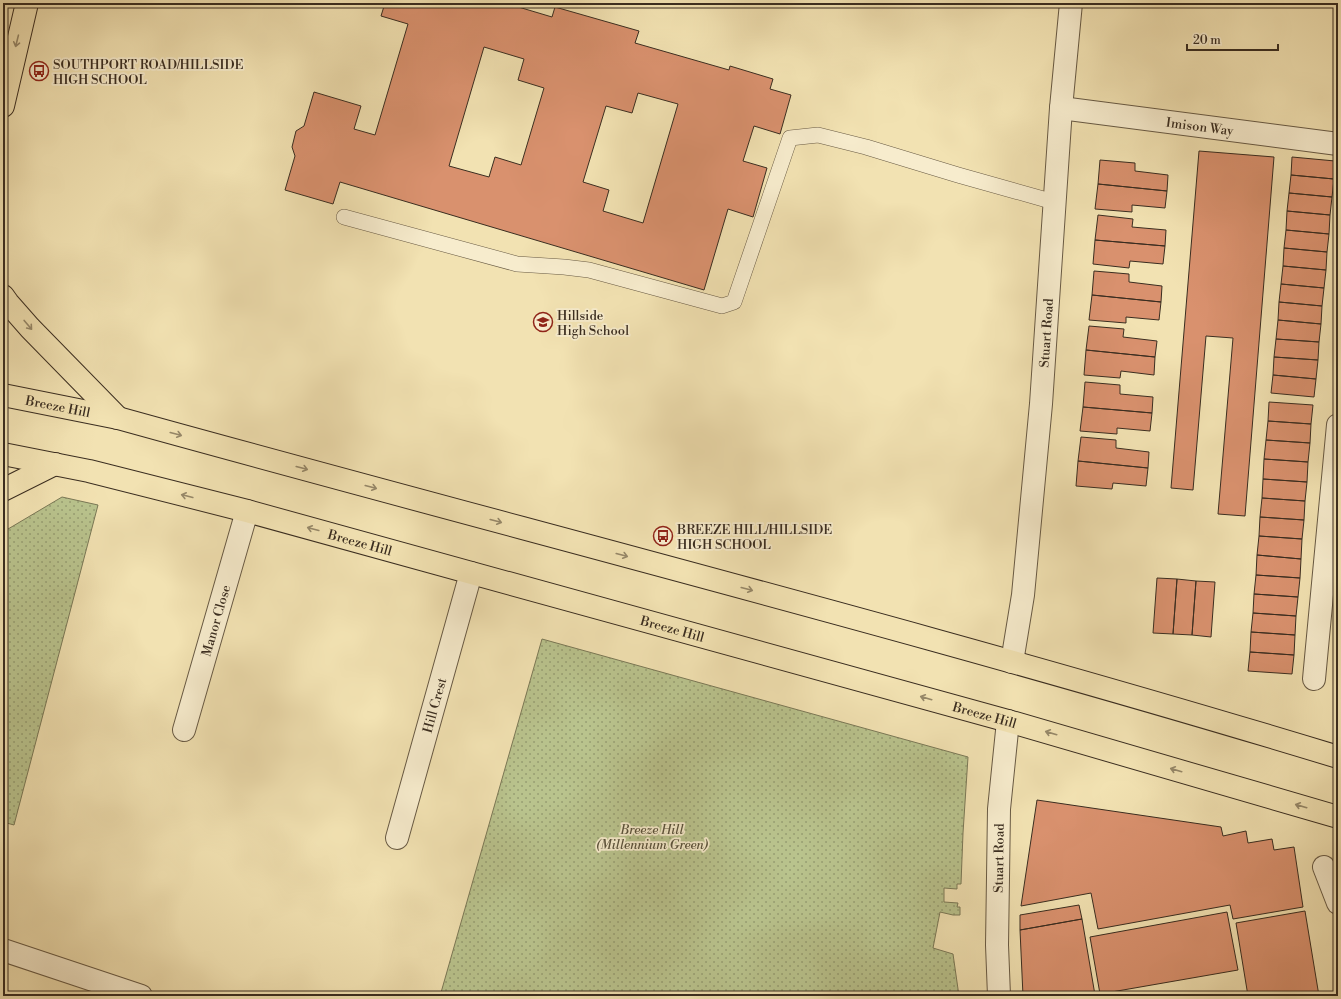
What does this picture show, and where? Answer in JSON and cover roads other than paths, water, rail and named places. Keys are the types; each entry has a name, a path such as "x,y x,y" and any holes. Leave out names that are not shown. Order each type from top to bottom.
{"main road":[{"path":"3,106 26,3"},
{"path":"3,296 30,328 118,418"},
{"name":"Breeze Hill","path":"3,395 118,418 807,605 1012,662 1338,757"},
{"name":"Breeze Hill","path":"3,454 89,472 247,511 1008,721 1338,817"},
{"path":"3,490 54,464"}],"street":[{"name":"Stuart Road","path":"1012,662 1022,595 1040,412 1061,108 1071,3"},
{"name":"Imison Way","path":"1061,108 1338,144"},
{"path":"1314,679 1338,425"},
{"name":"Manor Close","path":"184,730 247,511"},
{"name":"Hill Crest","path":"397,838 472,573"},
{"name":"Stuart Road","path":"999,996 997,945 999,809 1008,721"},
{"path":"1324,867 1338,903"},
{"path":"3,950 141,996"}],"lane":[{"path":"344,217 517,264 588,270 722,306 734,302 790,138 818,135 859,145 1054,202"}],"place":[{"name":"SOUTHPORT ROAD/HILLSIDE HIGH SCHOOL","path":"39,71"},
{"name":"Hillside High School","path":"543,322"},
{"name":"BREEZE HILL/HILLSIDE HIGH SCHOOL","path":"663,536"}],"park label":[{"name":"Breeze Hill (Millennium Green)","path":"652,836"}]}
